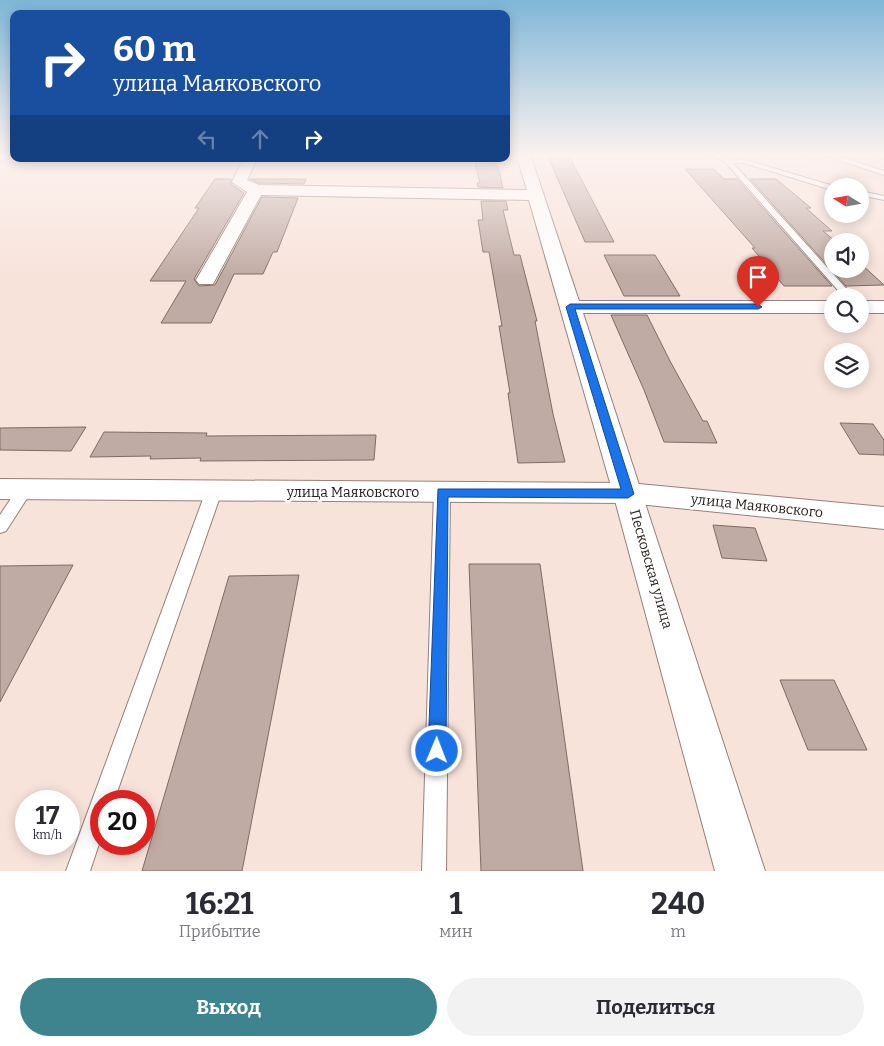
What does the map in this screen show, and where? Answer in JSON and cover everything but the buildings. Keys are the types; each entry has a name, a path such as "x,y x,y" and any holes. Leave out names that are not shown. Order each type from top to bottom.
{"street":[{"path":"206,280 253,195"},
{"path":"516,195 536,195"},
{"name":"Песковская улица","path":"536,195 628,494 740,871"},
{"path":"570,307 824,307"},
{"path":"869,307 884,307"},
{"name":"улица Маяковского","path":"12,489 628,494 884,518"}],"lane":[{"path":"757,195 841,288"},
{"path":"869,195 884,198"},
{"path":"0,527 12,489"},
{"path":"107,790 214,491"},
{"path":"434,871 442,492"},
{"path":"78,871 90,837"}],"route":[{"path":"437,751 442,492 628,494 570,307 758,307"}]}
